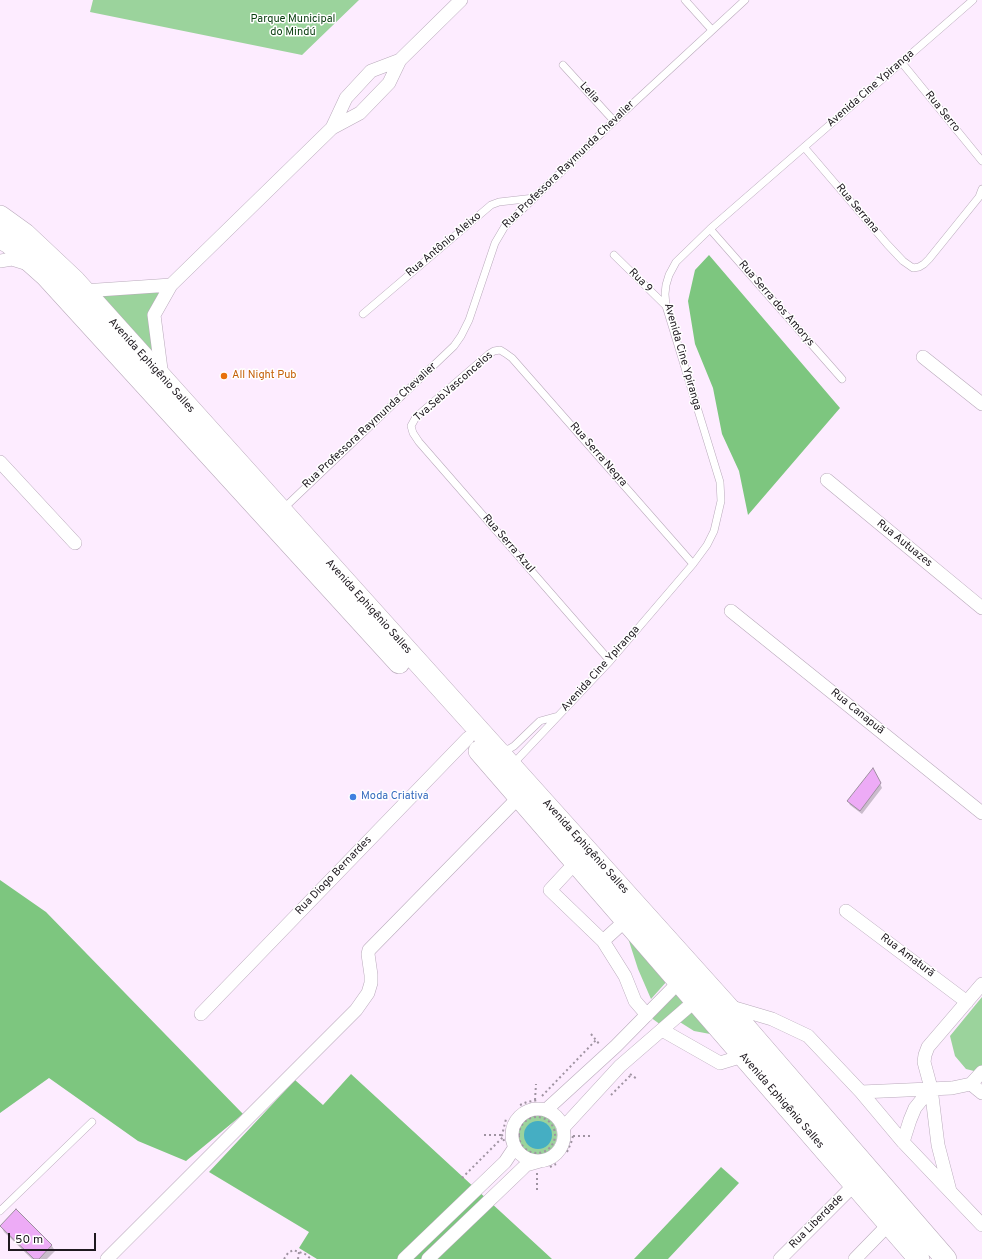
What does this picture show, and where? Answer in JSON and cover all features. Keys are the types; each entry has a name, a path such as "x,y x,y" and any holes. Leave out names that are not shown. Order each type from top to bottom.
{"main road":[{"name":"Avenida Ephigênio Salles","path":"0,216 25,234 75,281 727,1006 946,1259"},
{"name":"Avenida Ephigênio Salles","path":"0,238 9,243 46,276 468,738 918,1259"}],"street":[{"path":"163,379 154,315 171,285 332,128 360,113 389,83 400,60 461,0"},
{"path":"332,128 346,98 371,71 400,60"},
{"path":"0,261 12,259 27,263 40,270"},
{"path":"83,291 171,285"},
{"path":"923,357 982,404"},
{"path":"0,462 75,543"},
{"name":"Rua Autuazes","path":"827,480 982,608"},
{"name":"Rua Canapuã","path":"731,611 982,814"},
{"name":"Rua Diogo Bernardes","path":"201,1014 468,738"},
{"path":"107,1259 363,1002 371,983 368,951 519,796"},
{"path":"576,862 550,890 603,941 625,976 635,1001 647,1015"},
{"name":"Rua Amaturã","path":"846,911 968,1002"},
{"path":"603,941 626,920"},
{"path":"542,1109 608,1054 679,982"},
{"path":"951,1193 938,1145 931,1088 924,1062 928,1047 982,984"},
{"path":"428,1259 526,1165 540,1165 558,1152 564,1136 620,1066 695,1001"},
{"path":"727,1006 772,1019 808,1036 861,1092 903,1142 982,1225"},
{"path":"662,1030 720,1063 743,1056"},
{"path":"861,1092 952,1088 971,1084 982,1072"},
{"path":"971,1084 982,1093"},
{"path":"903,1142 914,1112 931,1088"},
{"path":"540,1165 535,1160 526,1158 519,1153 515,1147 512,1140 512,1132 518,1118 531,1110 542,1109 556,1117 568,1132"},
{"path":"404,1259 505,1162 515,1147"},
{"name":"Rua Liberdade","path":"780,1259 854,1185"},
{"path":"857,1257 888,1225"}],"lane":[{"path":"684,0 712,30"},
{"name":"Rua Professora Raymunda Chevalier","path":"281,510 454,346 470,320 499,234 505,226 614,121 746,0"},
{"name":"Avenida Cine Ypiranga","path":"512,766 610,660 693,564 707,546 714,531 721,501 720,482 666,306 666,286 669,275 676,262 710,228 973,0"},
{"name":"Rua Serro","path":"902,63 982,161"},
{"name":"Lelia","path":"563,65 614,121"},
{"name":"Rua Serrana","path":"804,146 902,261 913,268 924,264 929,259 979,197 982,189"},
{"name":"Rua Antônio Aleixo","path":"363,314 491,205 499,202 534,198"},
{"name":"Rua Serra dos Amorys","path":"710,228 842,379"},
{"name":"Rua 9","path":"614,255 666,306"},
{"name":"Rua Serra Negra","path":"500,350 512,358 693,564"},
{"name":"Tva.Seb.Vasconcelos","path":"411,426 416,417 489,354 500,350"},
{"name":"Rua Serra Azul","path":"411,426 413,434 419,442 610,660"},
{"name":"Avenida Cine Ypiranga","path":"494,747 508,749 514,746 540,721 558,716"},
{"path":"0,1211 92,1122"}],"path":[{"path":"542,1109 522,1126 520,1137 521,1143 530,1151 542,1152 547,1150 554,1142 556,1135 555,1130 542,1109 544,1094 596,1040"},
{"path":"535,1100 536,1084"},
{"path":"568,1132 591,1136"},
{"path":"462,1178 502,1136 484,1136"},
{"path":"537,1190 540,1165"},
{"path":"284,1259 288,1253 293,1250 305,1254 310,1259"},
{"path":"298,1259 299,1252"}],"green space":[{"name":"Parque Municipal do Mindú","path":"93,0 359,0 302,55 90,12"},
{"path":"709,255 840,408 748,515 739,471 722,434 713,388 695,344 688,301 695,270"},
{"path":"94,291 164,291 150,315 156,360"},
{"path":"0,880 46,912 243,1114 186,1161 138,1141 49,1078 0,1113"},
{"path":"628,938 668,980 651,999 638,969"},
{"path":"674,993 687,998 661,1025 650,1017"},
{"path":"982,997 982,1067 978,1072 966,1069 955,1056 950,1036"},
{"path":"695,1005 721,1036 694,1031 675,1019"},
{"path":"351,1074 552,1259 317,1259 299,1248 309,1232 209,1172 295,1080 323,1105"},
{"path":"541,1115 548,1118 554,1124 557,1135 556,1143 548,1152 541,1155 533,1155 526,1152 518,1143 517,1131 520,1124 529,1116"},
{"path":"721,1167 739,1183 668,1259 634,1259"}],"water":[{"path":"538,1121 548,1125 552,1135 548,1145 538,1149 528,1145 524,1135 528,1125"}],"building":[{"path":"873,768 881,783 860,811 847,801"},
{"path":"16,1209 52,1245 39,1259 34,1259 0,1226"}],"place":[{"name":"All Night Pub","path":"224,376"},
{"name":"Moda Criativa","path":"353,797"}]}
